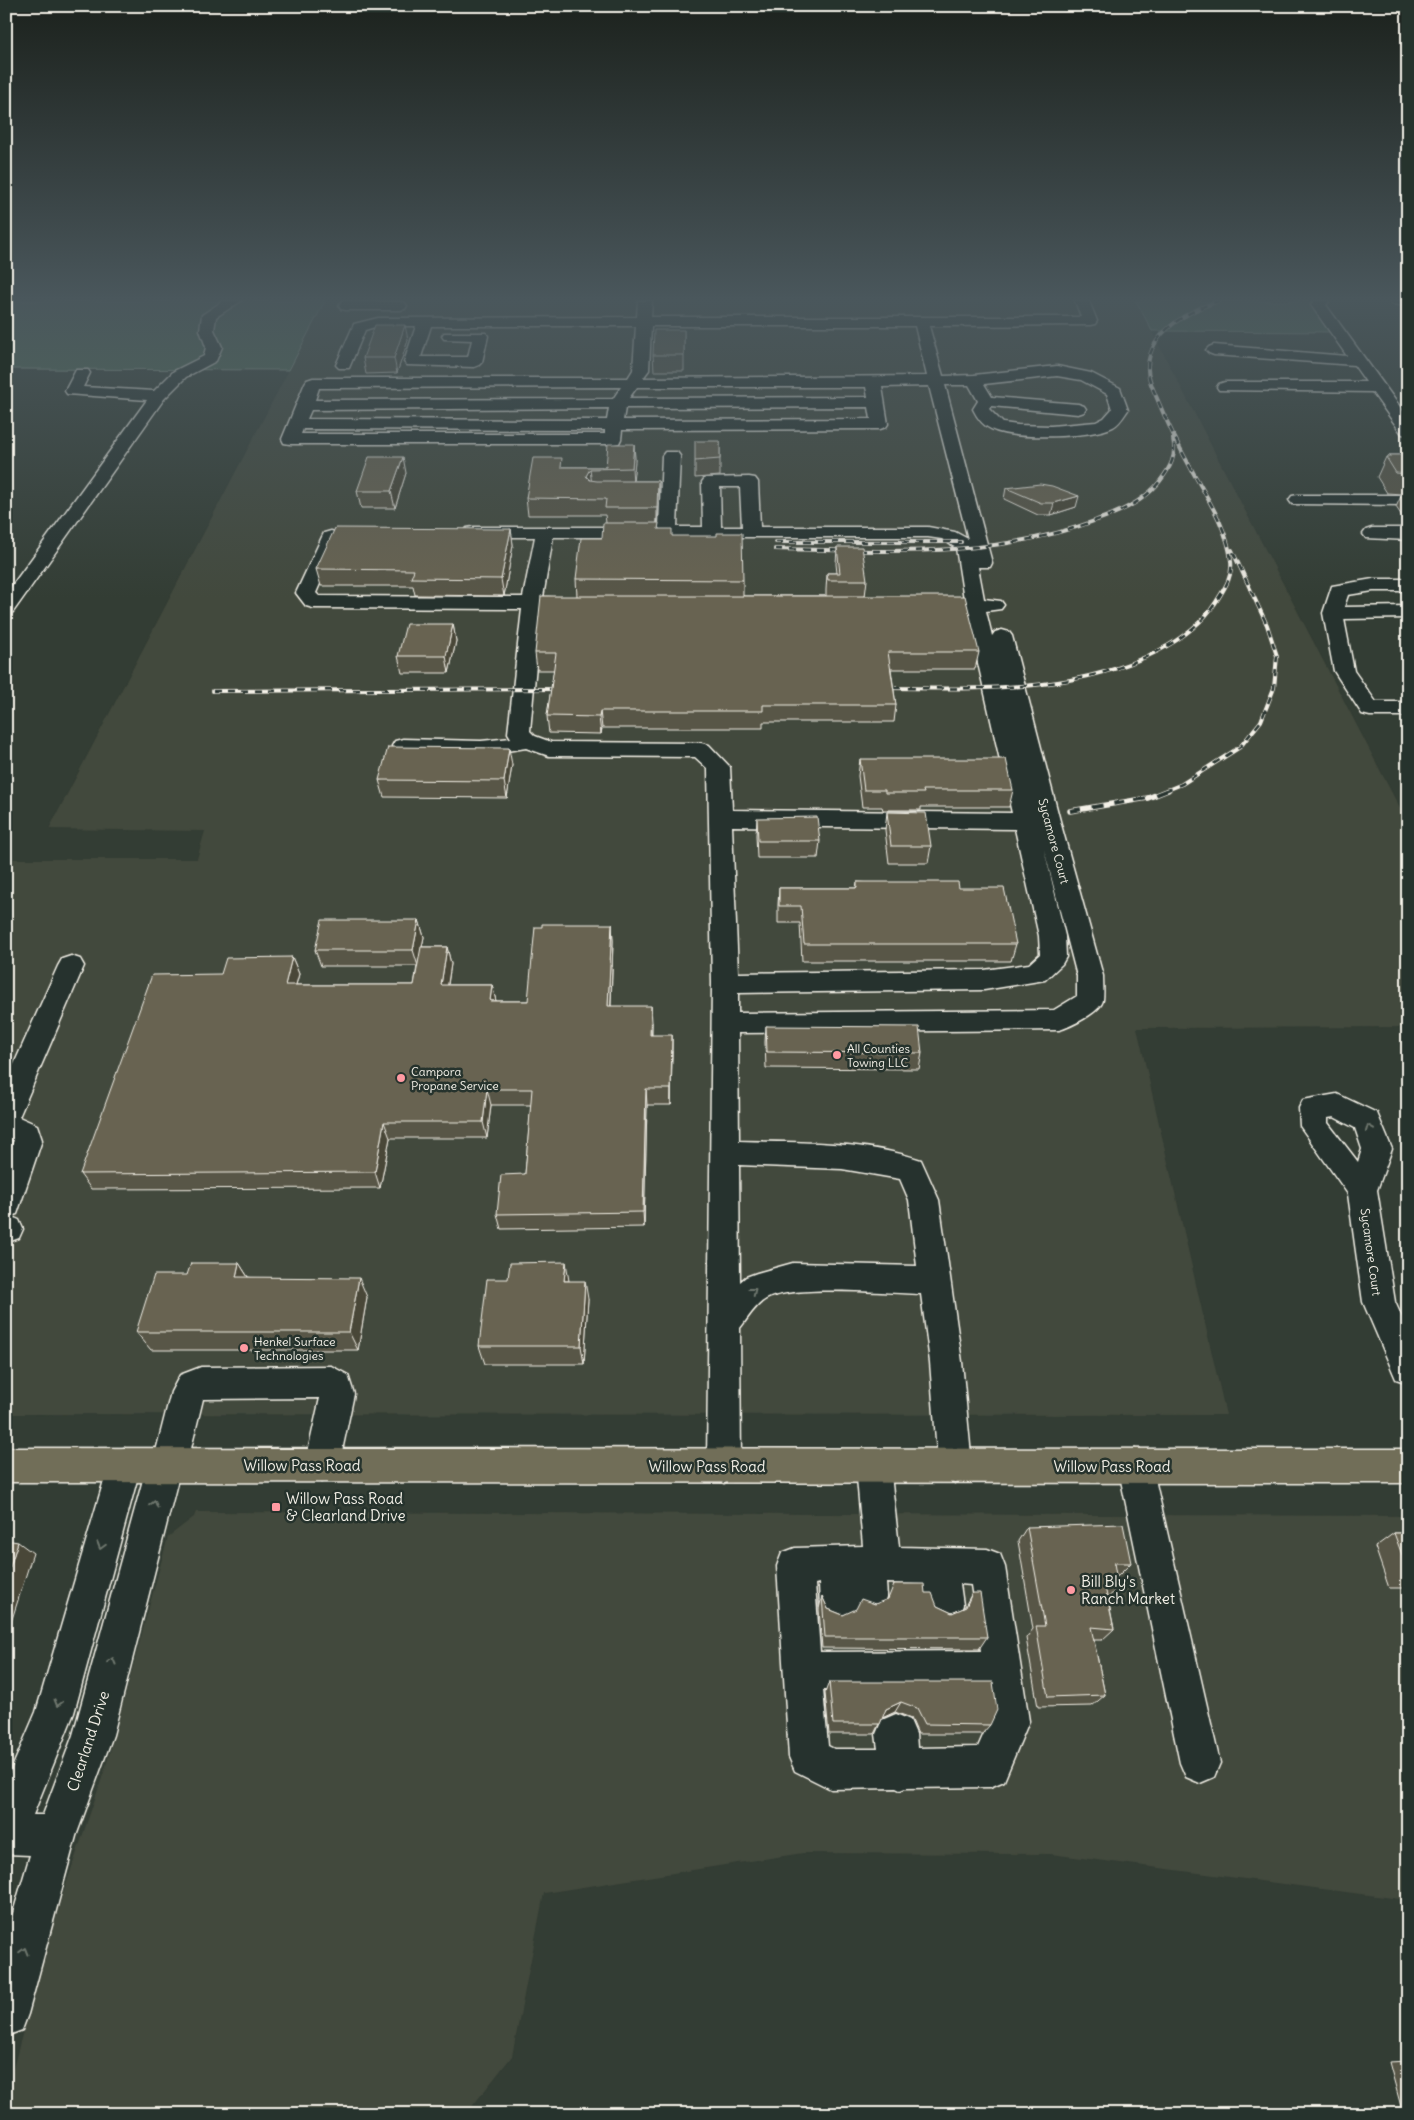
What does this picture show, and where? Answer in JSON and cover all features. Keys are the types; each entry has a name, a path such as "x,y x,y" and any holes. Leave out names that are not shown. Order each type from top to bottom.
{"main road":[{"name":"Willow Pass Road","path":"6,1466 1135,1466 1406,1471"}],"street":[{"path":"6,608 155,400"},
{"path":"307,400 290,439 613,440 614,425 620,400"},
{"path":"725,983 984,980 1036,973 1052,957 1052,936 1037,821 985,605 940,400"},
{"path":"1078,409 986,401 981,409 987,419 999,427 1034,431 1068,430 1107,424 1120,410 1117,400"},
{"path":"1385,400 1408,430"},
{"path":"305,405 876,402 880,424 614,425"},
{"path":"668,532 671,456"},
{"path":"712,532 711,482 749,482 751,532"},
{"path":"652,491 670,491"},
{"path":"1298,500 1408,500"},
{"path":"347,531 342,531 331,537 306,593 312,602 591,603"},
{"path":"458,532 942,533 961,542 965,548 985,605"},
{"path":"545,533 532,602 518,733 527,741 548,749 701,750 719,767 725,983 724,1466"},
{"path":"1372,534 1408,534"},
{"path":"1408,586 1373,586 1339,590 1333,613 1344,671 1370,709 1408,709"},
{"path":"906,604 985,605"},
{"path":"1333,613 1408,612"},
{"path":"403,746 494,747 510,746 527,741"},
{"path":"721,818 1037,821"},
{"name":"Sycamore Court","path":"725,1023 1059,1020 1090,1001 1090,976 1037,821"},
{"path":"6,1114 71,966"},
{"path":"6,1127 17,1128 27,1134 28,1140 12,1184 7,1221"},
{"path":"725,1153 844,1157 887,1162 911,1169 924,1200 946,1362 955,1466"},
{"name":"Sycamore Court","path":"1362,1190 1379,1302 1408,1368"},
{"path":"724,1324 741,1301 757,1286 793,1278 935,1280"},
{"name":"Clearland Drive","path":"6,2014 56,1836 93,1735 188,1392 192,1386 200,1383 331,1382 336,1386 338,1394 322,1466"},
{"path":"56,1836 6,1833 55,1714 124,1466"},
{"path":"859,1580 873,1466"},
{"path":"1135,1466 1200,1764"},
{"path":"796,1566 859,1580 939,1566 987,1567 1010,1721 990,1767 898,1752 831,1769 809,1756 796,1566"},
{"path":"939,1566 944,1606"},
{"path":"802,1671 869,1668 951,1659 1002,1670"}],"shaded area":[{"path":"273,400 1187,400 1408,824 1408,1027 1137,1028 1226,1415 6,1414 6,859 197,859 205,831 49,829"},
{"path":"196,1512 1408,1516 1408,1900 1051,1854 803,1853 544,1893 512,2056 466,2114 6,2114 6,2095 47,1941 106,1766 168,1537 194,1517"}],"building":[{"path":"695,441 720,441 720,459 695,461"},
{"path":"608,444 634,444 632,468 590,469 586,476 590,480 597,481 658,481 657,508 605,508 606,499 526,498 533,458 562,458 561,467 606,467"},
{"path":"1389,455 1408,455 1408,474 1396,473 1386,457 1391,457"},
{"path":"369,457 403,457 391,491 357,491"},
{"path":"1040,484 1052,486 1079,496 1054,503 1041,503 1006,488"},
{"path":"603,523 659,523 658,529 672,529 672,536 717,536 717,533 742,533 743,580 576,579 581,538 602,538"},
{"path":"335,528 511,529 501,579 411,578 414,570 316,569"},
{"path":"837,547 862,547 867,580 828,580 827,573 840,573"},
{"path":"541,596 965,596 979,652 888,652 896,705 763,705 763,711 600,711 599,717 547,716 556,653 535,653"},
{"path":"406,624 453,624 446,656 398,656"},
{"path":"388,747 509,748 504,781 379,780"},
{"path":"860,759 1006,759 1013,790 923,790 924,793 885,793 885,790 864,790"},
{"path":"887,812 926,813 931,846 891,846"},
{"path":"817,817 820,841 758,841 757,818"},
{"path":"857,882 958,882 959,888 1004,888 1016,944 804,944 801,906 779,906 779,888 857,888"},
{"path":"322,920 419,920 413,950 315,950"},
{"name":"Campora Propane Service","path":"542,924 612,924 608,1006 651,1006 650,1035 672,1035 671,1089 646,1089 643,1212 497,1214 501,1175 525,1174 532,1089 487,1089 483,1122 384,1122 375,1172 80,1174 152,975 221,974 226,958 292,957 285,985 414,985 421,947 447,947 441,985 492,985 490,1001 528,1001 535,927 542,927"},
{"path":"766,1026 919,1027 922,1053 767,1052"},
{"path":"566,1262 564,1281 585,1281 581,1346 479,1346 487,1279 508,1279 510,1263"},
{"path":"191,1263 239,1263 236,1277 359,1278 349,1332 136,1332 154,1275 187,1275"},
{"path":"1123,1524 1131,1563 1114,1563 1118,1587 1105,1587 1114,1629 1091,1627 1105,1695 1048,1697 1036,1626 1045,1626 1027,1527"},
{"path":"1394,1533 1408,1533 1408,1571"},
{"path":"6,1540 18,1542 6,1579"},
{"path":"894,1584 924,1584 925,1593 932,1593 937,1606 952,1613 966,1607 972,1593 980,1593 987,1637 825,1637 822,1596 828,1609 843,1615 856,1609 861,1599 875,1604 888,1599"},
{"path":"829,1682 993,1682 997,1710 990,1725 925,1724 917,1708 901,1702 886,1709 880,1724 833,1724"}],"railway":[{"path":"880,688 987,688 1022,686 1092,675 1126,665 1158,651 1183,636 1198,624 1225,588 1231,572 1229,549 1217,516 1184,455 1158,400"},
{"path":"775,549 938,550 979,547 1058,533 1115,513 1140,500 1154,488 1170,466 1174,451 1173,439"},
{"path":"776,542 961,542"},
{"path":"1165,791 1182,784 1240,747 1261,721 1274,688 1277,656 1267,625 1232,550"},
{"path":"213,691 565,689"},
{"path":"1070,811 1148,798 1168,790"}],"place":[{"name":"All Counties Towing LLC","path":"837,1055"},
{"name":"Campora Propane Service","path":"401,1078"},
{"name":"Henkel Surface Technologies","path":"244,1348"},
{"name":"Willow Pass Road & Clearland Drive","path":"276,1507"},
{"name":"Bill Bly's Ranch Market","path":"1071,1590"}]}
